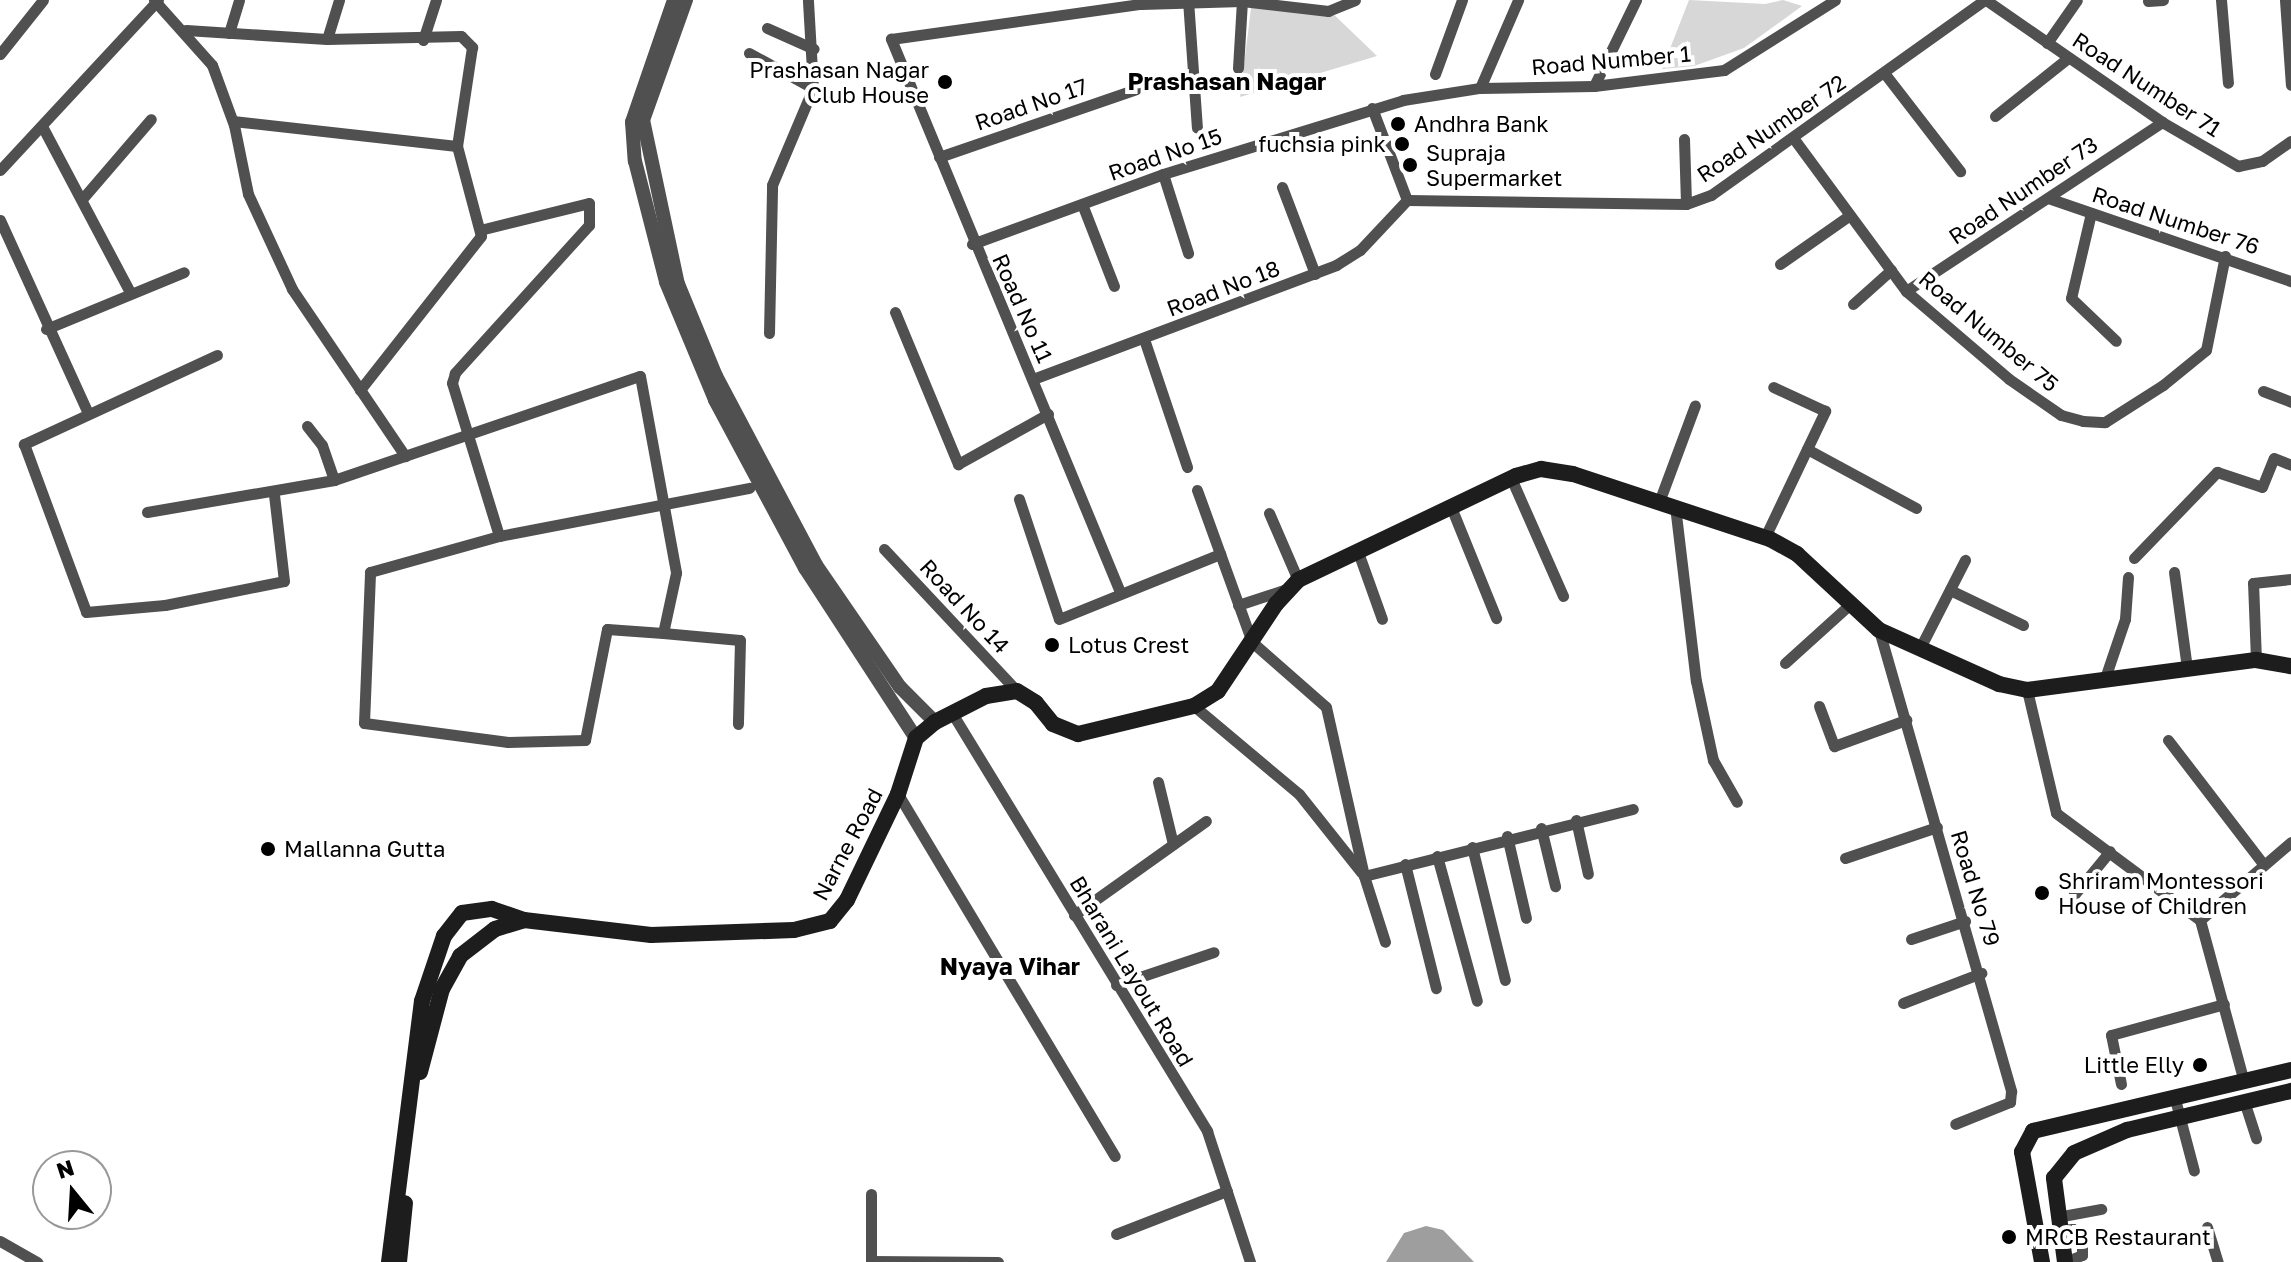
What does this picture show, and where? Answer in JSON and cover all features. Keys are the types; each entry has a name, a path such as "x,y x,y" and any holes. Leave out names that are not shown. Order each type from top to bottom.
{"main road":[{"path":"916,738 935,722 986,696 1017,691 1036,703 1053,724 1078,734 1194,706 1218,691 1294,584 1511,478 1541,469 1675,506 1765,537 1797,554 1848,606 1879,630 1999,684 2027,690 2256,660 2291,666"},
{"name":"Narne Road","path":"389,1262 420,1015 440,947 451,924 476,908 524,920 651,935 721,935 817,926 830,921 847,900 898,794 916,738"},
{"path":"399,1262 420,1072 442,989 473,943 524,920"},
{"path":"2042,1262 2024,1165 2026,1137 2063,1120 2175,1099 2291,1070"},
{"path":"2065,1262 2054,1178 2074,1153 2127,1130 2181,1121 2291,1091"}],"street":[{"path":"0,54 43,0"},
{"path":"229,33 239,0"},
{"path":"327,39 339,0"},
{"path":"423,40 436,0"},
{"path":"674,0 632,122 635,161 666,282 715,400 805,568 916,738"},
{"path":"686,0 643,120 678,284 716,376 816,565 900,687 935,722"},
{"path":"769,333 772,185 813,88 814,49 808,0"},
{"path":"1197,128 1188,0 1242,1 1328,11 1355,0"},
{"name":"Road No 11","path":"1120,592 1048,414 972,244 891,39 1099,8 1188,0"},
{"path":"1435,74 1462,0"},
{"path":"1480,88 1518,0"},
{"path":"1594,86 1636,0"},
{"name":"Road Number 1","path":"1372,108 1480,88 1594,86 1724,70 1835,0"},
{"name":"Road Number 71","path":"1985,0 2162,122 2238,166 2262,161 2291,141"},
{"name":"Road Number 72","path":"1407,200 1686,204 1711,195 1794,139 1985,0"},
{"path":"2047,43 2077,0"},
{"path":"2148,1 2163,0"},
{"path":"2221,0 2228,83"},
{"path":"2285,0 2291,85"},
{"path":"0,170 156,1 186,30 212,65 233,121 248,194 286,276 405,456"},
{"path":"1238,68 1242,1"},
{"path":"767,28 814,49"},
{"path":"186,30 327,39 423,40 461,36 472,47 457,146 481,236 360,390"},
{"path":"749,53 813,88"},
{"path":"1995,116 2068,58"},
{"path":"1885,74 1960,171"},
{"name":"Road No 17","path":"939,157 1136,89"},
{"path":"1372,108 1407,200"},
{"name":"Road No 15","path":"972,244 1163,174 1372,108"},
{"path":"83,198 151,119"},
{"path":"233,121 457,146"},
{"name":"Road Number 73","path":"1906,291 2162,122"},
{"path":"42,126 83,198 130,292"},
{"path":"1684,139 1686,204"},
{"name":"Road Number 75","path":"1794,139 1906,291 2009,379 2061,415 2105,422 2163,385 2206,350 2225,256"},
{"path":"1163,174 1188,253"},
{"path":"1282,187 1315,274"},
{"name":"Road Number 76","path":"2048,198 2291,281"},
{"name":"Road No 18","path":"1033,379 1315,274 1360,250 1407,200"},
{"path":"480,230 589,203 589,225 455,373 452,383 499,536"},
{"path":"1082,204 1114,286"},
{"path":"2091,213 2071,298 2116,341"},
{"path":"1780,264 1850,215"},
{"path":"0,220 46,329 88,413"},
{"path":"1853,304 1891,270"},
{"path":"46,329 184,272"},
{"path":"895,312 958,464 1048,414"},
{"path":"1144,339 1187,467"},
{"path":"217,355 24,444 86,612 165,605 284,581 274,494"},
{"path":"147,512 274,494 334,480 640,376 676,573 663,633"},
{"path":"1765,537 1825,411 1773,387"},
{"path":"2263,391 2291,402"},
{"path":"1659,502 1695,405"},
{"path":"307,426 322,445 334,480"},
{"path":"1807,449 1916,508"},
{"path":"2134,558 2217,472 2262,487 2274,458 2291,465"},
{"path":"1511,478 1563,596"},
{"path":"738,724 740,640 607,629 585,740 508,742 364,723 370,572 499,536 749,488"},
{"path":"1197,490 1252,642 1326,707 1364,876 1385,942"},
{"path":"1019,499 1059,619 1220,554"},
{"path":"1675,506 1696,681 1710,747 1737,802"},
{"path":"1451,507 1496,618"},
{"path":"1238,605 1294,584 1269,513"},
{"name":"Road No 14","path":"884,549 1017,691"},
{"path":"1358,552 1382,619"},
{"path":"1920,648 1965,560"},
{"path":"2174,572 2187,668"},
{"path":"2104,681 2125,619 2128,577"},
{"path":"2256,660 2253,583 2291,579"},
{"path":"1950,590 2023,625"},
{"path":"1785,663 1848,606"},
{"name":"Road No 79","path":"1879,630 1981,973 2010,1102 1955,1124"},
{"path":"2027,690 2056,813 2200,920 2244,1082"},
{"path":"1194,706 1299,794 1364,876"},
{"path":"1819,706 1834,746 1906,720"},
{"name":"Bharani Layout Road","path":"952,713 1207,1131 1250,1262"},
{"path":"2168,740 2263,864"},
{"path":"1158,782 1173,844"},
{"path":"898,794 1115,1156"},
{"path":"1364,876 1507,836 1633,809"},
{"path":"1576,820 1588,874"},
{"path":"1074,915 1206,821"},
{"path":"1845,858 1937,827"},
{"path":"1541,828 1555,886"},
{"path":"1507,836 1526,918"},
{"path":"2200,920 2291,842"},
{"path":"1472,847 1505,980"},
{"path":"2073,896 2110,851"},
{"path":"1437,856 1477,1001"},
{"path":"1405,864 1436,988"},
{"path":"1911,939 1965,921"},
{"path":"1116,985 1214,952"},
{"path":"1903,1003 1981,973"},
{"path":"2121,1084 2111,1035 2224,1004"},
{"path":"2175,1099 2194,1171"},
{"path":"2245,1104 2256,1138"},
{"path":"1116,1234 1227,1191"},
{"path":"871,1194 871,1261 998,1262"},
{"path":"2058,1224 2101,1209"},
{"path":"2207,1227 2218,1262"},
{"path":"0,1241 37,1262"}],"shaded area":[{"path":"1252,0 1326,7 1377,56 1240,97"},
{"path":"1689,0 1765,4 1783,0 1802,6 1744,48 1694,66 1662,69"},
{"path":"1426,1226 1443,1230 1474,1262 1386,1262 1404,1233"}],"place":[{"name":"Prashasan Nagar Club House","path":"945,82"},
{"name":"Andhra Bank","path":"1398,124"},
{"name":"fuchsia pink","path":"1402,144"},
{"name":"Supraja Supermarket","path":"1410,165"},
{"name":"Lotus Crest","path":"1052,645"},
{"name":"Mallanna Gutta","path":"268,849"},
{"name":"Shriram Montessori House of Children","path":"2042,893"},
{"name":"Little Elly","path":"2200,1065"},
{"name":"MRCB Restaurant","path":"2009,1237"}],"district":[{"name":"Prashasan Nagar","path":"1227,81"},
{"name":"Nyaya Vihar","path":"1010,966"}]}
